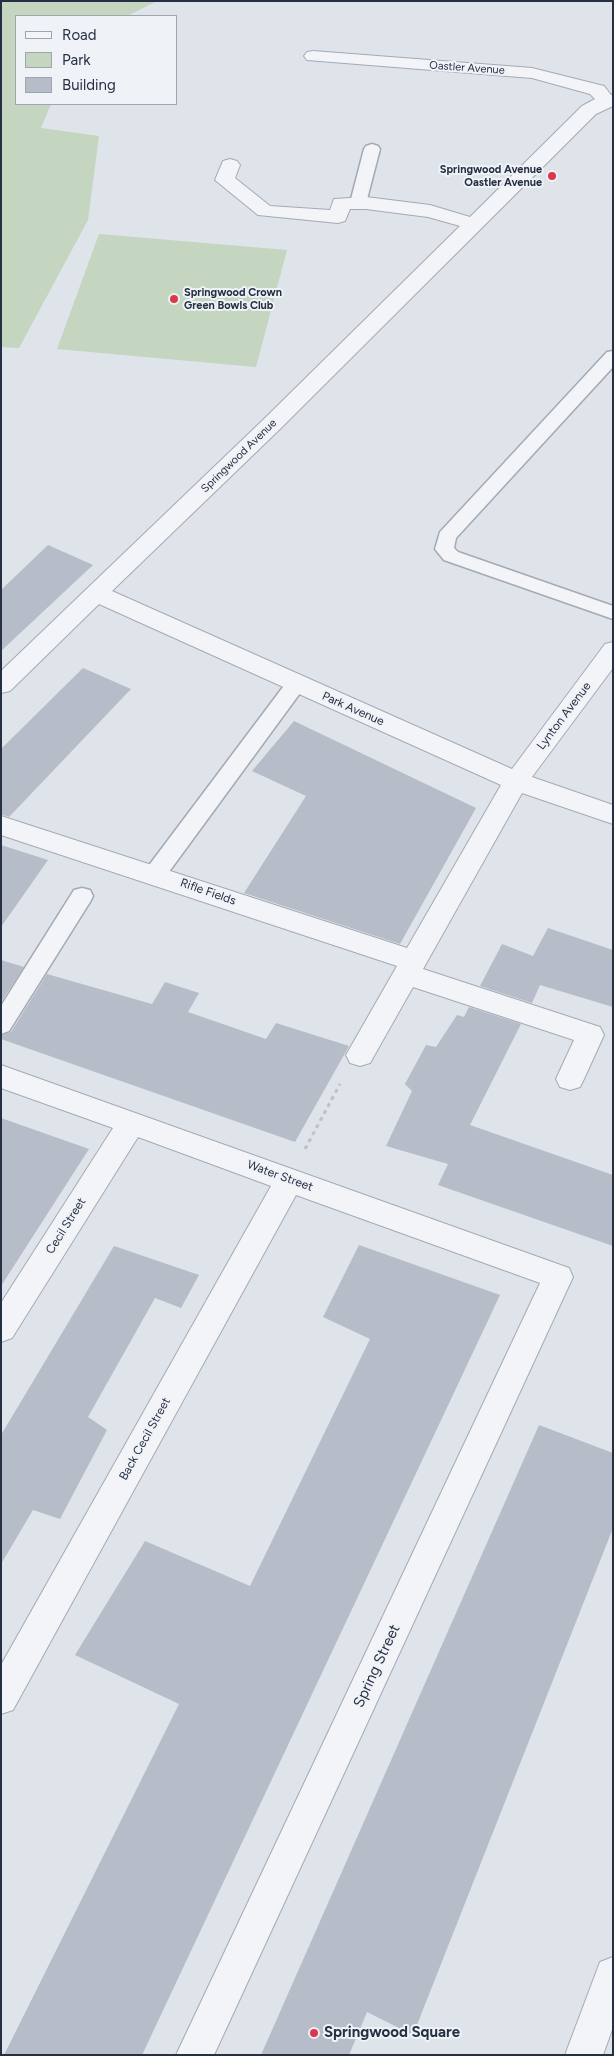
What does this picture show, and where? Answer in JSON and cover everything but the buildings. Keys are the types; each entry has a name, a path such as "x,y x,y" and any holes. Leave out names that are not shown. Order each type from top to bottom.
{"street":[{"name":"Oastler Avenue","path":"313,56 532,73 597,90 609,100"},
{"name":"Springwood Avenue","path":"1,685 97,594 589,110 609,100"},
{"path":"230,165 225,180 265,211 338,217 341,202 358,203 430,211 474,224"},
{"name":"Park Avenue","path":"97,594 516,781 613,815"},
{"name":"Lynton Avenue","path":"516,781 613,650"},
{"path":"360,1055 516,781"},
{"name":"Rifle Fields","path":"1,824 155,874 590,1035 570,1079"},
{"name":"Water Street","path":"1,1076 558,1277"},
{"name":"Cecil Street","path":"1,1329 132,1122"},
{"name":"Back Cecil Street","path":"1,1698 289,1180"},
{"name":"Spring Street","path":"195,2055 558,1277"},
{"path":"584,2055 613,1974"}],"lane":[{"path":"358,203 372,149"},
{"path":"613,356 447,536 444,549 451,556 613,613"},
{"path":"155,874 296,684"},
{"path":"1,1025 82,896"}],"path":[{"path":"289,1180 348,1068 360,1055"}],"green space":[{"path":"1,1 157,1 129,15 15,15 15,105 51,105 41,128 99,136 88,220 19,348 1,347"},
{"name":"Springwood Crown Green Bowls Club","path":"99,234 287,250 256,367 57,349"}],"place":[{"name":"Springwood Avenue Oastler Avenue","path":"552,176"},
{"name":"Springwood Crown Green Bowls Club","path":"174,299"},
{"name":"Springwood Square","path":"314,2033"}]}
